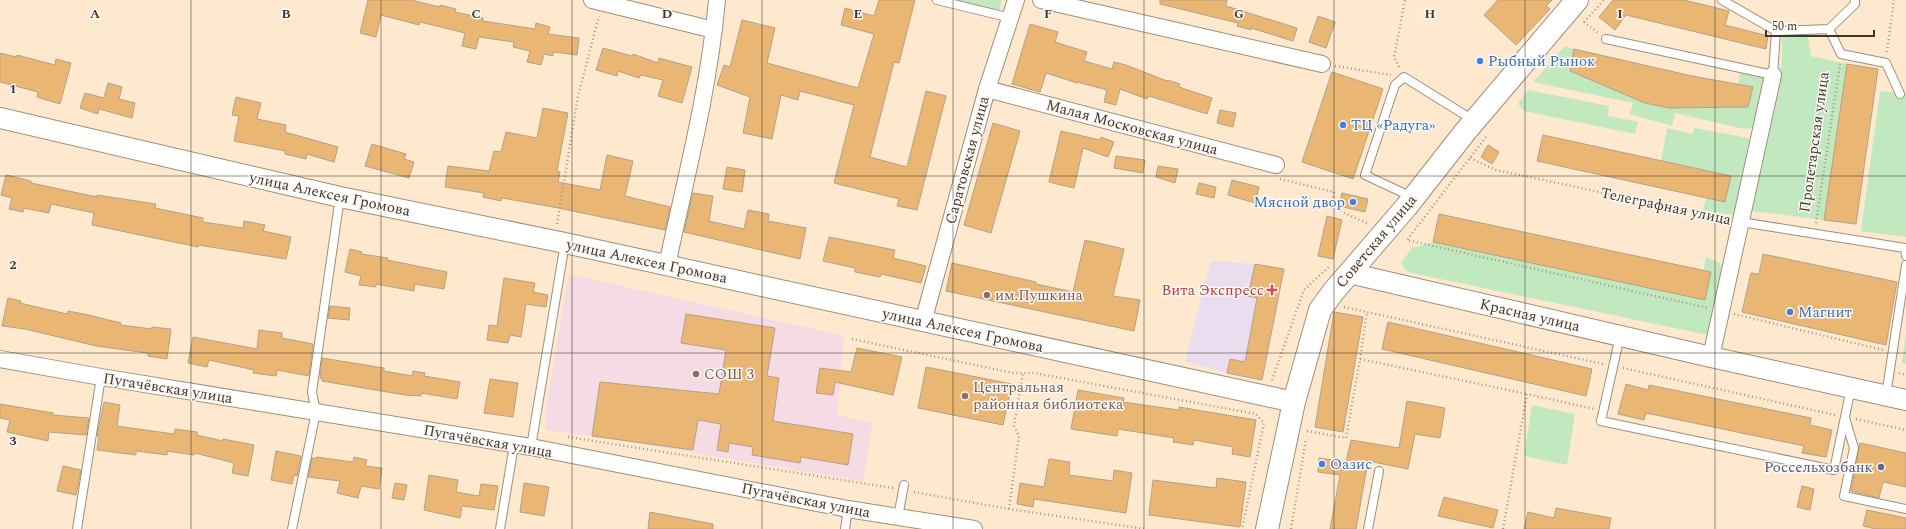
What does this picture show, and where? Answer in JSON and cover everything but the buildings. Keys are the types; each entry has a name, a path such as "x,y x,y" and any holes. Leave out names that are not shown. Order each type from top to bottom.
{"main road":[{"name":"Советская улица","path":"1267,529 1294,402 1320,310 1413,197 1481,128 1576,0"}],"street":[{"path":"667,265 699,123 714,30 717,0"},
{"name":"Саратовская улица","path":"922,322 987,90 1016,0"},
{"path":"1041,0 1322,64"},
{"path":"600,1 714,30"},
{"name":"Телеграфная улица","path":"1741,222 1773,76"},
{"name":"Малая Московская улица","path":"987,90 1276,165"},
{"name":"улица Алексея Громова","path":"0,118 340,197 560,242 1294,402"},
{"path":"1711,357 1741,222"},
{"name":"Красная улица","path":"1349,273 1711,357 1906,400"},
{"name":"Пугачёвская улица","path":"0,359 101,377 531,447 848,509 974,529"}],"lane":[{"path":"937,0 1011,18"},
{"path":"1722,0 1776,31 1829,29 1855,2"},
{"path":"1829,29 1841,54 1886,63 1900,94"},
{"path":"1606,39 1773,76 1776,31"},
{"path":"1413,197 1365,175 1395,85 1404,77 1481,128"},
{"path":"292,529 316,412 312,392 340,197"},
{"path":"1741,222 1905,248 1906,256"},
{"path":"531,447 560,242"},
{"path":"1886,396 1906,266"},
{"path":"1620,336 1601,421 1834,470 1851,388"},
{"path":"77,529 101,377"},
{"path":"1845,417 1854,448 1844,496 1906,508"},
{"path":"500,529 514,445"},
{"path":"1368,529 1379,471"},
{"path":"898,517 903,487"},
{"path":"845,529 848,509"}],"path":[{"path":"1404,77 1394,57 1405,0"},
{"path":"1579,27 1604,0"},
{"path":"1886,63 1894,0"},
{"path":"560,242 578,96 600,1"},
{"path":"1584,22 1606,39"},
{"name":"Пролетарская улица","path":"1814,234 1841,54"},
{"path":"1322,64 1404,77"},
{"path":"1481,128 1470,158 1407,240 1722,311 1893,352 1898,373 1906,375"},
{"name":"Телеграфная улица","path":"1470,158 1496,170 1741,222"},
{"path":"1276,165 1279,179 1334,192 1332,207 1373,227"},
{"path":"1307,431 1346,438 1367,312"},
{"path":"852,340 1013,373 1034,373 1256,414 1264,423 1242,529"},
{"path":"1360,359 1603,410"},
{"path":"1009,509 1019,436 1014,426 1022,373"},
{"path":"1503,529 1527,394"},
{"path":"567,437 903,487 1009,509 1146,529"}],"shaded area":[{"path":"1211,261 1255,264 1248,296 1257,298 1245,362 1230,359 1227,373 1185,361"},
{"name":"СОШ 3","path":"569,274 844,336 837,415 872,423 863,481 592,436 546,430 545,413"}],"green space":[{"path":"950,0 1002,0 999,12"},
{"path":"1782,37 1808,37 1811,56 1847,64 1824,220 1751,211 1782,60"},
{"path":"1565,46 1574,49 1570,71 1645,102 1669,108 1748,107 1753,87 1738,84 1740,72 1761,77 1765,80 1759,125 1753,128 1744,129 1675,113 1672,126 1630,114 1633,103 1533,82"},
{"path":"1528,90 1609,106 1608,116 1638,122 1635,134 1524,111 1518,104"},
{"path":"1880,91 1906,94 1906,237 1861,231"},
{"path":"1667,128 1692,134 1694,128 1748,138 1752,142 1737,216 1703,210 1706,198 1731,176 1661,161"},
{"path":"1433,242 1703,271 1706,257 1720,263 1725,276 1708,335 1407,272 1401,263 1412,248"},
{"path":"1906,332 1906,364 1902,363"},
{"path":"1532,405 1575,414 1567,465 1524,456"}],"place":[{"name":"Рыбный Рынок","path":"1480,61"},
{"name":"ТЦ «Радуга»","path":"1343,125"},
{"name":"Мясной двор","path":"1353,202"},
{"name":"Вита Экспресс","path":"1272,290"},
{"name":"им.Пушкина","path":"987,295"},
{"name":"Магнит","path":"1790,312"},
{"name":"СОШ 3","path":"696,374"},
{"name":"Центральная районная библиотека","path":"965,396"},
{"name":"Оазис","path":"1322,464"},
{"name":"Россельхозбанк","path":"1881,467"}]}
